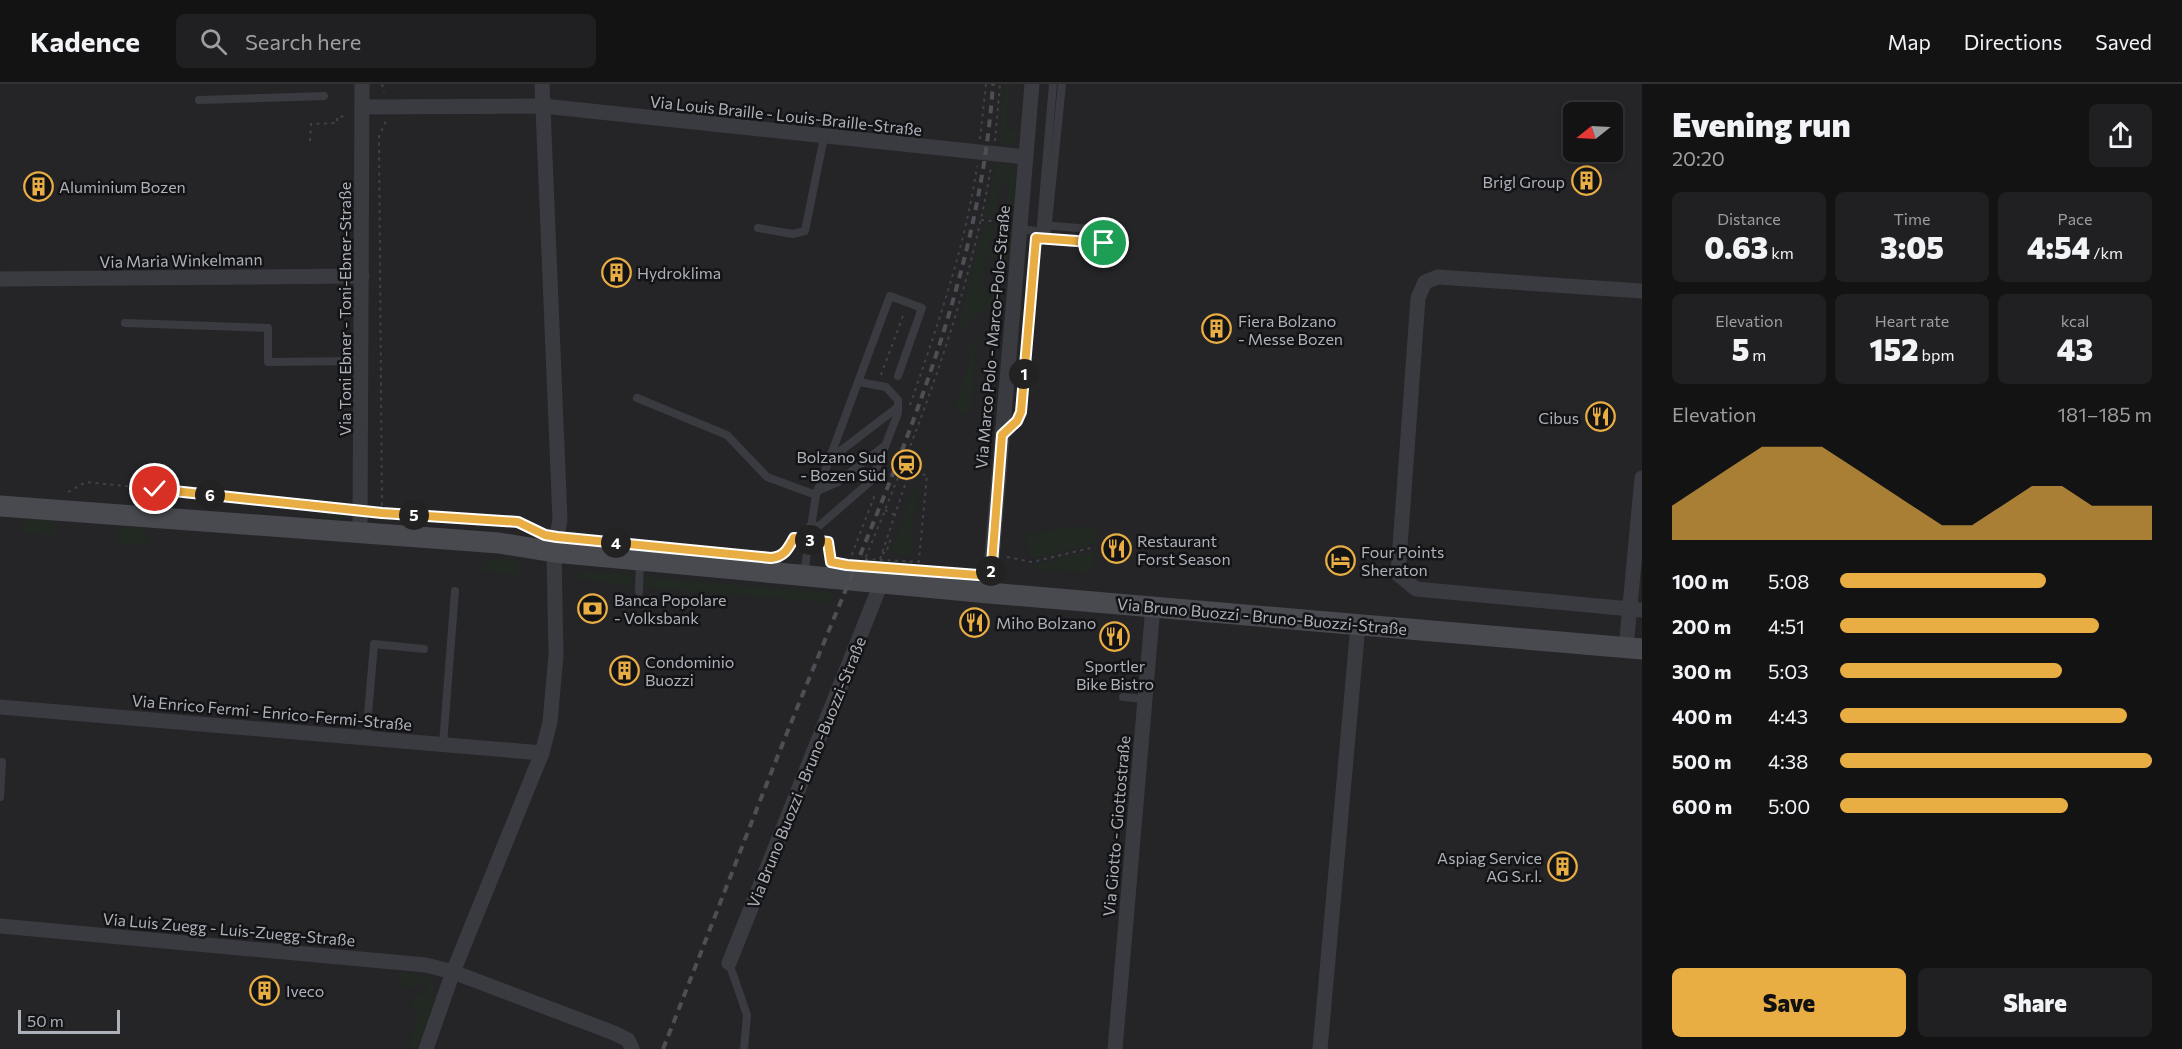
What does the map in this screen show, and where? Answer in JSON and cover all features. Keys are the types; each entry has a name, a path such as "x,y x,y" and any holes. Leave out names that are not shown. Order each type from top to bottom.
{"main road":[{"name":"Via Bruno Buozzi - Bruno-Buozzi-Straße","path":"0,506 360,534 499,543 556,544 641,560 803,575 921,576 989,593 1634,649"}],"street":[{"name":"Via Toni Ebner - Toni-Ebner-Straße","path":"360,534 362,84"},
{"path":"426,1049 453,972 542,753 550,722 556,655 556,544 560,520 542,84"},
{"name":"Via Marco Polo - Marco-Polo-Straße","path":"989,593 1032,84"},
{"name":"Via Louis Braille - Louis-Braille-Straße","path":"362,107 543,106 1026,157"},
{"name":"Via Maria Winkelmann","path":"0,279 362,276"},
{"path":"1636,610 1416,589 1398,574 1418,297 1425,282 1438,277 1642,291"},
{"path":"1634,649 1642,478"},
{"name":"Via Bruno Buozzi - Bruno-Buozzi-Straße","path":"729,963 878,574"},
{"name":"Via Giotto - Giottostraße","path":"1114,1049 1153,606"},
{"path":"1320,1049 1358,625"},
{"name":"Via Enrico Fermi - Enrico-Fermi-Straße","path":"0,707 542,753"},
{"name":"Via Luis Zuegg - Luis-Zuegg-Straße","path":"0,926 426,966 453,972 614,1033 627,1040 632,1049"}],"lane":[{"path":"1002,435 1017,421 1021,412 1036,238 1104,243 1117,239 1106,230 1041,225 1053,84"},
{"path":"1018,230 1047,232 1062,84"},
{"path":"199,100 324,96"},
{"path":"758,228 793,234 805,231 824,137"},
{"path":"803,575 817,493 890,297 922,308 898,376"},
{"path":"125,323 268,327 268,362 362,361"},
{"path":"810,526 819,526 872,480 885,446 898,407 898,400 886,387 859,382"},
{"path":"637,398 727,435 767,477 817,493 838,482 885,446"},
{"path":"829,460 898,407"},
{"path":"639,592 641,560"},
{"path":"443,744 454,591"},
{"path":"366,738 374,645 424,649"},
{"path":"1123,697 1145,699"},
{"path":"0,762 2,762 0,797"},
{"path":"729,963 747,1015 744,1049"}],"path":[{"path":"382,84 387,107 386,122 379,136 382,513"},
{"path":"862,566 949,338 981,220 986,154 986,84"},
{"path":"906,414 935,333 962,245 986,154 1000,84"},
{"path":"310,141 311,123 337,123 337,117"},
{"path":"981,220 992,221"},
{"path":"881,375 908,303"},
{"path":"900,472 912,474 916,462 920,463 917,474 927,475 919,562 921,576"},
{"path":"880,559 909,473"},
{"path":"62,494 74,491 86,483 382,513 518,522 545,535 556,544"},
{"path":"878,488 847,565 862,566 878,574"},
{"path":"885,510 895,515"},
{"path":"779,558 787,551 794,538 828,542 831,562 839,563"},
{"path":"882,553 886,553 891,538"},
{"path":"1004,556 1032,562 1095,547"},
{"path":"865,559 919,562"}],"shaded area":[{"path":"0,84 1642,84 1642,1049 0,1049"},
{"path":"1004,84 1012,84 1006,129 1017,131 1016,140 1010,144 999,143"},
{"path":"996,163 1008,164 1016,173 1013,212 1005,211 1010,173 1007,173 1006,182 999,182 995,219 986,218"},
{"path":"985,223 995,224 988,250 993,252 1001,226 1013,228 1010,259 986,258 982,287 1006,290 1006,293 957,331"},
{"path":"976,336 979,339 976,349 971,408 969,413 962,415 955,405 972,354 967,352"},
{"path":"918,476 911,557 890,554"},
{"path":"316,509 350,510 340,521 327,522"},
{"path":"24,518 51,520 57,524 56,536 22,533"},
{"path":"127,526 144,528 145,539 151,544 117,543 117,530"},
{"path":"1068,526 1097,528 1095,544 1031,559 1025,536"},
{"path":"1095,550 1093,567 1089,567 1088,573 1033,568 1033,565"},
{"path":"494,558 520,561 518,574 476,571"},
{"path":"587,571 633,575 632,586 575,579 578,574"},
{"path":"645,577 833,593 831,603 644,587"},
{"path":"397,972 427,975 433,982 435,990 432,1010 416,1049 409,1048 418,1019 410,999 429,990 425,982 407,990"}],"railway":[{"path":"663,1049 929,377 952,305 970,233 985,159 993,84"}],"place":[{"name":"Brigl Group","path":"1586,181"},
{"name":"Aluminium Bozen","path":"38,186"},
{"name":"Hydroklima","path":"616,272"},
{"name":"Fiera Bolzano - Messe Bozen","path":"1217,329"},
{"name":"Cibus","path":"1600,417"},
{"name":"Bolzano Sud - Bozen Süd","path":"907,465"},
{"name":"Restaurant Forst Season","path":"1116,549"},
{"name":"Four Points Sheraton","path":"1340,560"},
{"name":"Banca Popolare - Volksbank","path":"593,608"},
{"name":"Miho Bolzano","path":"975,622"},
{"name":"Sportler Bike Bistro","path":"1115,637"},
{"name":"Condominio Buozzi","path":"624,670"},
{"name":"Aspiag Service AG S.r.l.","path":"1563,866"},
{"name":"Iveco","path":"265,990"}],"route":[{"path":"155,489 382,513 518,522 545,535 557,537 771,558 779,558 787,551 794,538 828,542 828,557 831,562 991,576 1002,435 1017,421 1021,412 1036,238 1104,243"}]}
